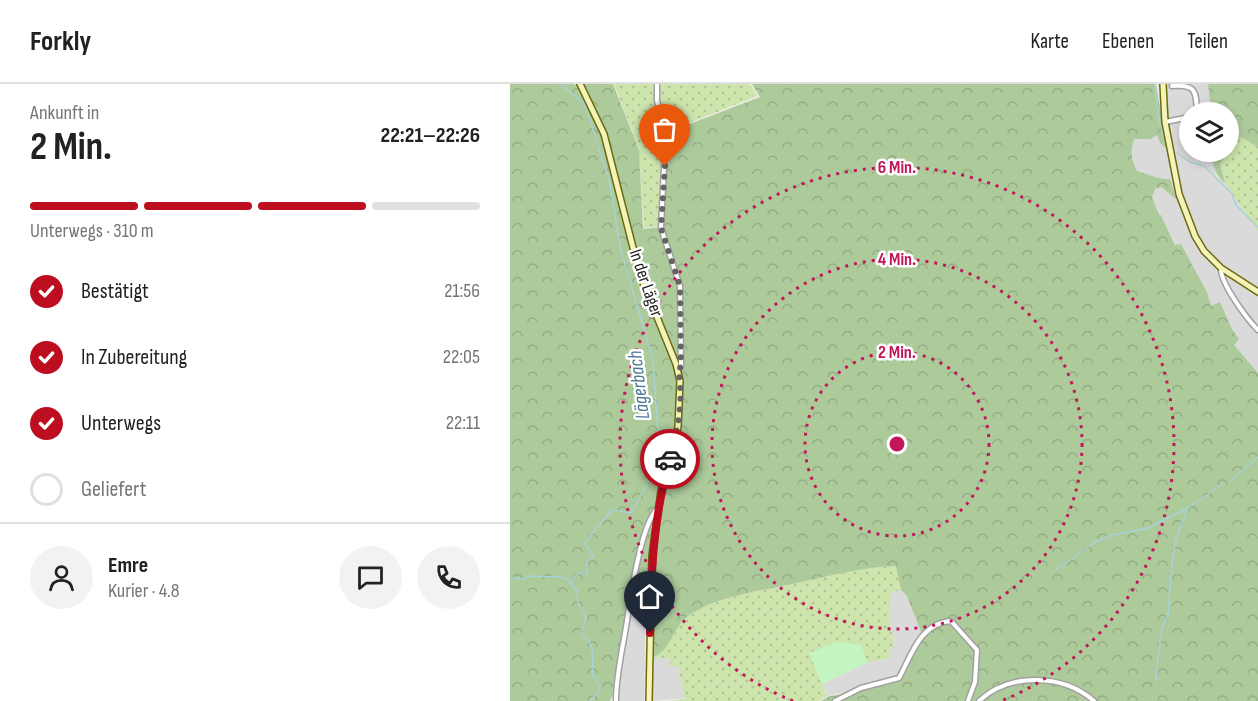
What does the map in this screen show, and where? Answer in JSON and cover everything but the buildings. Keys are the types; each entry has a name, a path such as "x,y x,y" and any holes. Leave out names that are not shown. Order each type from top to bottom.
{"main road":[{"name":"In der Läger","path":"580,84 604,134 640,275 678,369 681,389 678,427 657,509 650,588 649,701"},
{"path":"1163,84 1165,122 1183,208 1200,245 1221,268 1258,292"}],"street":[{"path":"657,84 657,101 664,125 665,146 661,228 680,286 681,367 678,369"},
{"path":"1172,86 1184,85 1192,88 1195,91 1196,102"},
{"path":"1165,122 1179,119"},
{"path":"1221,268 1222,277 1250,322 1258,330"},
{"path":"615,701 619,660 637,563 651,518 657,509"},
{"path":"835,701 861,688 899,678 915,644 935,627 951,621 978,650 975,682 968,701"},
{"path":"979,701 989,692 1002,687 1039,680 1073,687 1094,701"}],"shaded area":[{"path":"1158,84 1208,84 1210,102 1179,102 1179,162 1213,162 1217,177 1225,183 1258,231 1258,373 1233,345 1239,339 1220,302 1211,307 1207,292 1181,244 1176,245 1159,215 1152,197 1155,189 1161,187 1175,198 1165,180 1137,171 1131,159 1130,152 1134,139 1151,139 1157,135 1160,143 1167,149"},
{"path":"635,588 646,589 644,701 618,701 618,685"},
{"path":"901,590 907,596 922,635 898,678 828,696 822,684 867,663 890,658 889,652 894,643 889,620 891,592"},
{"path":"652,658 669,658 670,667 678,666 685,698 652,701"}],"green space":[{"path":"510,84 574,84 577,86 576,84 613,84 639,150 643,229 660,227 661,135 760,97 752,84 1156,84 1167,149 1160,143 1157,135 1151,139 1134,139 1133,163 1137,171 1157,178 1170,179 1176,199 1161,187 1155,189 1152,197 1159,215 1175,245 1181,244 1207,292 1211,306 1220,302 1239,339 1234,345 1258,373 1258,701 821,701 827,697 893,683 906,667 922,635 907,596 901,590 896,566 846,572 742,594 715,603 685,618 669,643 652,658 654,590 631,587 616,688 610,701 510,701"},
{"path":"614,84 750,84 757,96 661,134 659,226 644,228 639,149"},
{"path":"1208,84 1258,84 1258,147 1241,137 1239,140 1239,102 1210,102"},
{"path":"1241,136 1258,147 1258,231 1225,183 1220,164 1222,162 1239,162"},
{"path":"1212,162 1222,162 1220,164 1225,183 1221,180"},
{"path":"897,566 901,590 891,592 889,620 894,643 889,652 890,658 867,663 861,645 810,654 827,696 818,701 669,701 685,699 678,666 670,667 669,658 652,658 664,649 681,624 691,614 742,594 847,572"},
{"path":"837,642 861,645 867,663 822,684 809,653"}],"waterway":[{"name":"Lägerbach","path":"560,84 584,103 597,141"},
{"path":"1155,84 1159,120 1167,147"},
{"name":"Lägerbach","path":"571,583 579,573 587,573 587,561 593,556 584,543 612,510 631,513 660,461 653,361 620,247 609,178 598,147"},
{"path":"1177,153 1190,162 1204,166 1232,194 1236,205 1258,227"},
{"path":"1231,480 1258,457"},
{"path":"1157,665 1162,628 1168,615 1173,554 1178,533 1188,508 1223,484"},
{"path":"1056,570 1095,542 1112,535 1148,528 1186,509"},
{"name":"Lägerbach","path":"510,578 558,577 567,579 577,591 578,602 586,618 581,632 591,647 592,676 597,679 600,690 590,701"},
{"path":"1156,680 1157,669"}],"way so far":[{"path":"665,166 661,228 680,286 681,367 678,369 681,389 680,416 670,459"}],"route":[{"path":"650,633 650,588 657,509 670,459"}]}
